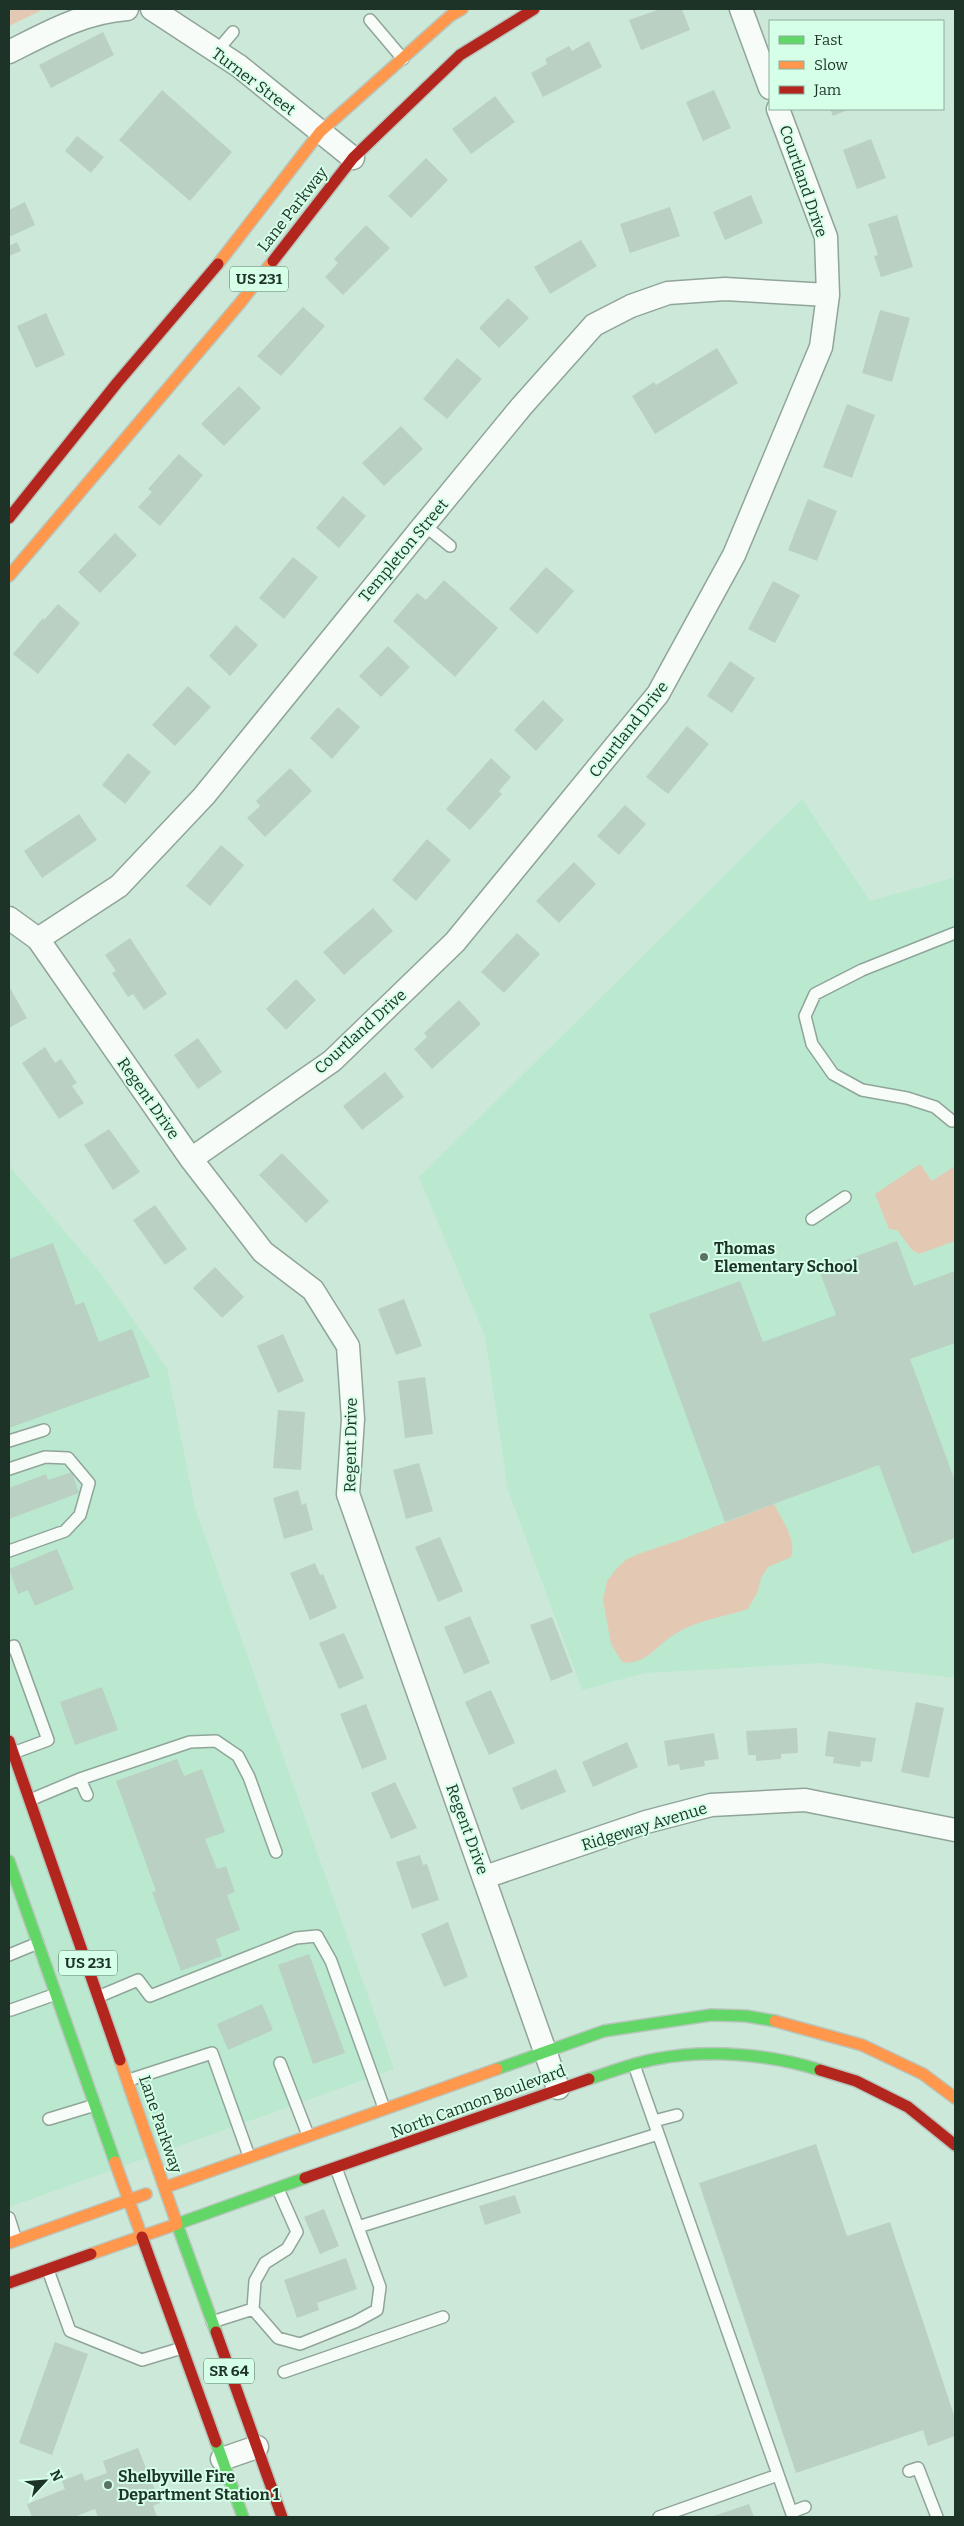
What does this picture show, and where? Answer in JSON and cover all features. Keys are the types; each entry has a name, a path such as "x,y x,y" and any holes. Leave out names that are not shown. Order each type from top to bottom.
{"main road":[{"name":"Lane Parkway","path":"9,518 116,383 231,248 320,132 450,16 462,9"},
{"name":"Lane Parkway","path":"9,576 240,303 353,158 460,55 534,9"},
{"name":"Lane Parkway","path":"9,1741 100,1996 177,2224 282,2517"},
{"name":"US 231","path":"9,1861 129,2200"},
{"name":"North Cannon Boulevard","path":"13,2242 545,2050 604,2031 645,2024 711,2015 746,2016 788,2022 862,2045 923,2074 955,2098"},
{"name":"North Cannon Boulevard","path":"9,2283 558,2088 655,2059 704,2054 787,2060 856,2081 899,2103 955,2145"},
{"path":"129,2200 142,2237"},
{"name":"SR 64","path":"142,2237 243,2517"}],"street":[{"path":"9,52 55,30 102,11 127,9"},
{"name":"Turner Street","path":"152,9 239,66 353,158"},
{"path":"741,9 769,85"},
{"name":"Courtland Drive","path":"191,1159 332,1060 455,942 658,694 734,555 821,347 828,295 826,236 778,110"},
{"name":"Templeton Street","path":"38,938 119,886 204,796 424,525 594,325 631,306 668,293 725,289 828,295"},
{"name":"Regent Drive","path":"9,918 38,938 191,1159 263,1252 313,1290 348,1346 353,1419 348,1494 485,1877 558,2088"},
{"name":"Ridgeway Avenue","path":"485,1877 646,1822 711,1805 804,1800 955,1830"},
{"path":"222,2459 257,2447"}],"lane":[{"path":"370,20 402,59"},
{"path":"217,52 233,32"},
{"path":"424,525 450,546"},
{"path":"942,1128 954,1120 935,1107 907,1098 862,1090 833,1074 812,1044 805,1016 815,994 862,970 955,933"},
{"path":"812,1219 845,1197"},
{"path":"9,1441 44,1430"},
{"path":"9,1469 45,1457 68,1458 89,1483 80,1515 65,1531 9,1550"},
{"path":"9,1648 14,1646 48,1740 13,1753"},
{"path":"30,1800 80,1780 190,1742 216,1741 238,1756 249,1777 276,1852"},
{"path":"80,1780 87,1795"},
{"path":"100,1996 138,1980 150,1996 296,1938 317,1936 331,1961 384,2108"},
{"path":"9,1955 38,1943"},
{"path":"11,2010 56,1994"},
{"path":"129,2080 212,2053 249,2156"},
{"path":"280,2064 308,2135"},
{"path":"634,2065 793,2515 805,2507"},
{"path":"49,2118 95,2105"},
{"path":"654,2120 677,2116"},
{"path":"358,2227 658,2134"},
{"path":"278,2189 297,2232 287,2249 265,2263 255,2281 253,2309 278,2338 300,2344 355,2322 378,2310 380,2288 336,2168"},
{"path":"9,2218 13,2242"},
{"path":"48,2270 70,2331 142,2360 182,2348"},
{"path":"212,2322 253,2309"},
{"path":"284,2372 443,2316"},
{"path":"909,2471 918,2468 936,2517"},
{"path":"659,2517 778,2475"}],"shaded area":[{"path":"9,9 44,9 9,26"},
{"name":"Thomas Elementary School","path":"802,799 870,901 953,878 955,885 955,1678 821,1663 645,1673 582,1690 508,1490 485,1336 419,1177"},
{"path":"920,1164 932,1181 955,1166 955,1241 919,1254 912,1250 897,1230 889,1229 875,1194"},
{"path":"9,1166 101,1274 167,1368 195,1508 394,2069 9,2207"},
{"path":"774,1504 790,1536 792,1543 791,1557 768,1567 761,1578 758,1591 748,1609 692,1625 675,1634 644,1658 637,1661 622,1662 611,1644 603,1600 607,1581 617,1568 627,1559 644,1552"}],"building":[{"path":"660,9 682,9 690,30 641,50 629,20"},
{"path":"103,32 114,55 51,88 39,65"},
{"path":"589,41 602,67 543,97 531,73 547,64 545,59 569,46 572,51"},
{"path":"162,90 232,152 190,201 119,140"},
{"path":"714,90 731,128 703,141 686,102"},
{"path":"495,96 515,122 471,154 452,129"},
{"path":"830,110 848,110 833,116"},
{"path":"77,136 104,157 91,173 65,151"},
{"path":"871,139 886,178 857,189 843,150"},
{"path":"426,158 448,180 411,218 388,196"},
{"path":"751,195 763,223 725,240 713,212"},
{"path":"25,202 35,225 9,237 9,210"},
{"path":"670,207 680,236 630,253 620,224"},
{"path":"897,215 913,267 881,277 874,256 878,255 868,224"},
{"path":"366,225 390,248 343,295 325,277 338,263 334,259"},
{"path":"581,240 597,266 550,294 534,267"},
{"path":"17,242 21,251 9,256 9,246"},
{"path":"508,298 529,318 499,348 479,328"},
{"path":"303,307 325,326 281,376 257,356"},
{"path":"880,310 910,318 892,382 862,373"},
{"path":"46,313 65,355 36,368 17,326"},
{"path":"717,348 738,383 655,434 632,396 654,382 656,385"},
{"path":"457,358 482,379 447,419 423,399"},
{"path":"239,386 261,408 224,446 201,424"},
{"path":"847,404 875,415 852,478 823,467"},
{"path":"401,426 423,449 384,486 362,463"},
{"path":"179,454 203,475 160,526 138,507 152,492 148,489"},
{"path":"343,496 366,516 339,548 316,528"},
{"path":"808,499 837,511 817,561 788,550"},
{"path":"115,533 137,555 100,593 78,572"},
{"path":"293,557 318,577 284,619 259,598"},
{"path":"546,567 574,591 537,634 509,609"},
{"path":"444,580 498,628 455,677 393,621 417,593 426,600"},
{"path":"773,581 800,595 775,643 748,629"},
{"path":"58,604 80,623 38,674 13,654 43,618 44,620"},
{"path":"236,625 258,645 230,676 209,656"},
{"path":"388,646 410,667 381,697 359,676"},
{"path":"730,661 755,678 732,713 707,696"},
{"path":"188,686 211,707 175,746 152,725"},
{"path":"543,700 564,720 536,751 514,730"},
{"path":"338,707 360,727 332,759 310,738"},
{"path":"687,726 709,744 668,794 646,777"},
{"path":"128,753 151,772 125,804 102,785"},
{"path":"491,758 511,777 499,791 502,794 470,830 446,809"},
{"path":"290,768 312,791 265,837 247,818 260,806 256,801"},
{"path":"625,805 646,824 619,855 597,836"},
{"path":"79,814 97,840 42,878 24,851"},
{"path":"427,839 451,860 416,901 392,880"},
{"path":"221,845 244,865 210,906 186,886"},
{"path":"574,862 596,884 559,923 536,901"},
{"path":"373,908 393,931 344,975 323,952"},
{"path":"517,933 540,954 504,993 481,972"},
{"path":"130,938 167,994 144,1010 133,994 128,997 112,973 116,971 105,955"},
{"path":"296,979 316,1000 286,1030 266,1009"},
{"path":"9,989 27,1018 9,1028"},
{"path":"459,1000 481,1024 432,1069 414,1049 427,1037 424,1033"},
{"path":"198,1038 222,1072 198,1089 174,1055"},
{"path":"45,1047 55,1063 61,1059 77,1083 72,1086 84,1103 59,1119 22,1063"},
{"path":"385,1072 404,1097 362,1130 343,1106"},
{"path":"109,1129 140,1172 113,1190 84,1145"},
{"path":"282,1153 329,1201 306,1223 259,1175"},
{"path":"155,1205 187,1249 165,1265 133,1220"},
{"path":"897,1241 914,1286 955,1271 955,1343 910,1359 955,1481 955,1538 912,1554 879,1465 725,1522 649,1314 740,1281 763,1342 836,1315 819,1270"},
{"path":"53,1243 76,1305 84,1302 99,1342 132,1329 150,1377 9,1428 9,1259"},
{"path":"215,1267 244,1297 222,1318 193,1288"},
{"path":"404,1299 422,1346 396,1355 378,1309"},
{"path":"283,1334 304,1381 278,1393 257,1346"},
{"path":"425,1377 433,1434 405,1438 398,1381"},
{"path":"278,1410 305,1412 301,1470 273,1468"},
{"path":"419,1463 433,1511 406,1519 393,1470"},
{"path":"72,1472 79,1493 9,1519 9,1488 46,1474 48,1480"},
{"path":"298,1490 302,1505 306,1503 313,1530 284,1539 273,1498"},
{"path":"440,1537 463,1591 438,1602 415,1547"},
{"path":"57,1549 74,1589 35,1606 28,1590 18,1594 9,1569"},
{"path":"315,1563 320,1575 323,1574 337,1608 310,1620 290,1573"},
{"path":"470,1616 490,1663 464,1674 444,1627"},
{"path":"552,1617 573,1672 551,1681 530,1625"},
{"path":"344,1633 364,1678 339,1689 319,1643"},
{"path":"102,1687 118,1730 75,1745 60,1702"},
{"path":"491,1690 515,1743 489,1755 465,1702"},
{"path":"916,1702 944,1708 929,1778 901,1772"},
{"path":"366,1704 387,1759 362,1769 340,1714"},
{"path":"797,1728 798,1753 781,1754 781,1759 756,1761 756,1755 748,1755 746,1731"},
{"path":"828,1731 876,1738 872,1762 861,1761 860,1767 833,1763 834,1757 825,1756"},
{"path":"714,1733 719,1759 704,1761 705,1766 680,1770 679,1764 668,1766 664,1741"},
{"path":"627,1742 638,1767 593,1787 582,1762"},
{"path":"177,1759 184,1776 202,1769 225,1832 205,1839 217,1869 226,1866 235,1892 227,1895 240,1930 216,1939 222,1956 181,1971 152,1892 156,1891 116,1781"},
{"path":"556,1769 566,1792 521,1810 512,1788"},
{"path":"395,1782 417,1828 391,1839 371,1793"},
{"path":"420,1855 423,1865 427,1864 439,1900 412,1909 396,1862"},
{"path":"448,1922 468,1977 444,1987 421,1934"},
{"path":"309,1954 345,2053 313,2064 278,1965"},
{"path":"262,2004 273,2030 228,2050 217,2024"},
{"path":"816,2144 847,2236 890,2222 955,2418 955,2436 928,2446 923,2430 796,2473 699,2183"},
{"path":"515,2195 521,2213 485,2225 479,2206"},
{"path":"324,2209 339,2246 320,2254 304,2217"},
{"path":"346,2258 357,2289 317,2303 319,2310 297,2318 284,2280"},
{"path":"55,2342 88,2354 52,2455 19,2443"},
{"name":"Shelbyville Fire Department Station 1","path":"138,2448 160,2503 153,2506 157,2517 98,2517 95,2509 74,2517 32,2517 27,2504 65,2489 62,2481 82,2473 85,2481 107,2473 103,2461"},
{"path":"749,2504 754,2517 711,2517"}],"traffic: fast":[{"path":"9,1861 115,2162"},
{"path":"497,2069 604,2031 711,2015 746,2016 775,2021"},
{"path":"589,2079 647,2061 697,2054 760,2057 820,2070"},
{"path":"216,2332 177,2224 305,2178"},
{"path":"216,2442 243,2517"}],"traffic: slow":[{"path":"218,264 320,132 450,16 462,9"},
{"path":"9,576 240,303 273,261"},
{"path":"775,2021 862,2045 923,2074 955,2098"},
{"path":"91,2254 177,2224 120,2060"},
{"path":"166,2187 497,2069"},
{"path":"115,2162 142,2237"},
{"path":"9,2243 146,2194"}],"traffic: jam":[{"path":"273,261 353,158 460,55 534,9"},
{"path":"9,518 117,383 218,264"},
{"path":"9,1741 120,2060"},
{"path":"820,2070 856,2081 908,2107 955,2145"},
{"path":"305,2178 589,2079"},
{"path":"142,2237 216,2442"},
{"path":"9,2283 91,2254"},
{"path":"216,2332 282,2517"}],"place":[{"name":"Thomas Elementary School","path":"704,1257"},
{"name":"Shelbyville Fire Department Station 1","path":"108,2485"}]}
